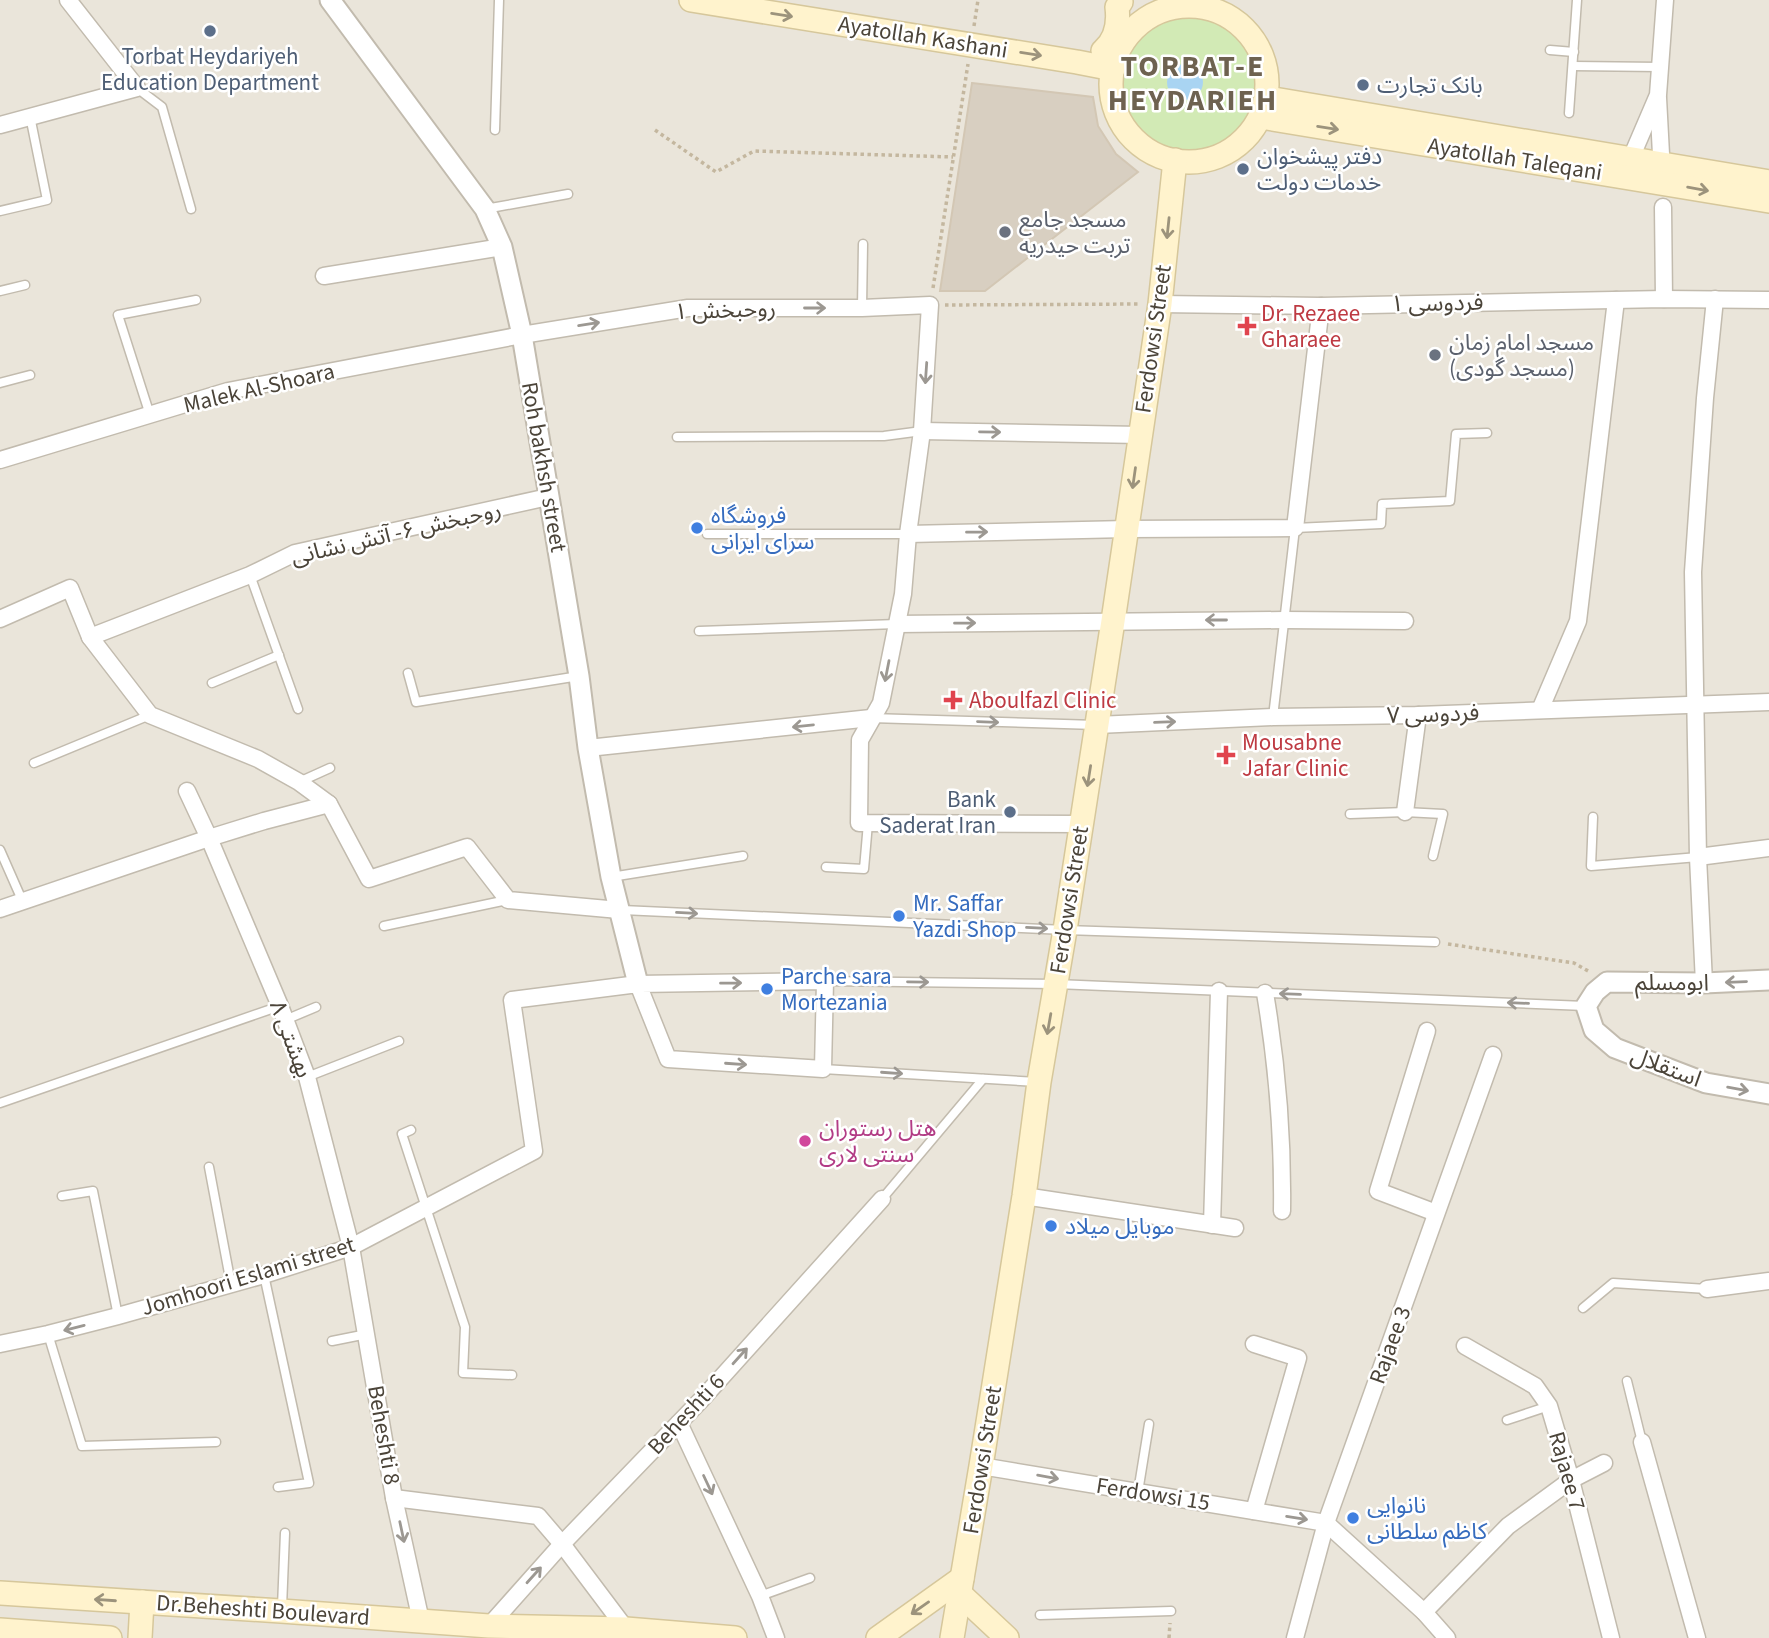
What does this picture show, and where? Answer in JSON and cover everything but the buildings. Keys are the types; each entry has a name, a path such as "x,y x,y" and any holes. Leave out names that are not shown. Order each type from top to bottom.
{"main road":[{"name":"Ayatollah Kashani","path":"691,0 1113,69"},
{"path":"1077,62 1102,51 1111,43 1120,1 1140,23"},
{"path":"1208,4 1234,19 1254,40 1266,66 1264,108 1249,135 1228,152 1202,161 1175,160 1150,151 1135,140 1123,124 1115,107 1111,88 1113,69 1127,36 1140,23 1160,11 1208,4"},
{"name":"Ayatollah Taleqani","path":"1264,108 1631,158 1662,173 1769,201"},
{"name":"Ayatollah Taleqani","path":"1264,108 1662,173 1769,182"},
{"name":"Ferdowsi Street","path":"953,1638 1127,529 1160,304 1175,160"},
{"path":"878,1638 961,1586 1007,1638"},
{"name":"Dr.Beheshti Boulevard","path":"0,1593 489,1626 626,1629 735,1638"},
{"path":"140,1638 142,1602"},
{"path":"0,1630 110,1638"}],"street":[{"path":"0,125 137,88 68,0"},
{"name":"Roh bakhsh street","path":"330,0 485,209 502,247 522,335 611,877 638,984"},
{"path":"1662,173 1658,95 1665,0"},
{"path":"1631,158 1658,95"},
{"path":"1663,207 1664,299"},
{"path":"324,276 502,247"},
{"name":"فردوسی ۱","path":"1160,304 1321,306 1664,299 1769,300"},
{"path":"1704,983 1698,857 1693,572 1715,299"},
{"path":"1540,710 1578,621 1616,300"},
{"path":"930,305 922,431 903,594 881,703 860,740 859,823 1081,824"},
{"name":"روحبخش ۱","path":"522,335 688,309 863,309 930,305"},
{"path":"908,534 1295,528 1321,306"},
{"name":"Malek Al-Shoara","path":"0,460 228,391 522,335"},
{"path":"922,431 1140,435"},
{"name":"روحبخش ۶- آتش نشانی","path":"90,637 250,575 295,553 548,497"},
{"path":"0,619 70,588 90,637 150,715 258,759 299,782 329,804 369,879 467,847 508,900 619,910"},
{"path":"897,624 1405,621"},
{"name":"فردوسی ۷","path":"1097,725 1769,702"},
{"path":"1405,812 1418,715"},
{"path":"588,748 871,718"},
{"name":"بهشتی ۸","path":"187,791 209,838 307,1077 351,1247"},
{"path":"0,909 209,838 329,804"},
{"path":"1698,857 1769,848"},
{"name":"ابومسلم","path":"1586,1006 1595,992 1607,982 1704,983 1769,980"},
{"path":"825,981 823,1069 668,1059 638,984 825,981"},
{"name":"Jomhoori Eslami street","path":"0,1344 117,1316 264,1275 351,1247 534,1151 512,1000 638,984"},
{"path":"1212,1225 1219,991"},
{"path":"1265,993 1274,1046 1282,1211"},
{"name":"استقلال","path":"1586,1006 1594,1030 1615,1048 1706,1083 1769,1094"},
{"path":"1427,1031 1378,1191 1436,1213"},
{"name":"Rajaee 3","path":"1295,1638 1326,1523 1493,1055"},
{"path":"1024,1196 1235,1228"},
{"name":"Beheshti 6","path":"489,1626 882,1199"},
{"name":"Beheshti 8","path":"351,1247 394,1498 421,1621"},
{"path":"1707,1289 1769,1281"},
{"path":"1254,1344 1298,1358 1254,1511"},
{"name":"Rajaee 7","path":"1465,1346 1535,1386 1549,1406 1571,1480 1611,1638"},
{"path":"678,1423 760,1596 776,1638"},
{"path":"1642,1442 1697,1638"},
{"path":"1424,1612 1508,1526 1571,1480 1604,1463"},
{"name":"Ferdowsi 15","path":"981,1466 1326,1523"},
{"path":"394,1498 538,1516 626,1629"},
{"path":"1326,1523 1424,1612 1447,1638"}],"lane":[{"path":"495,130 499,0"},
{"path":"1569,113 1577,0"},
{"path":"1550,50 1574,52"},
{"path":"1573,66 1660,67"},
{"path":"137,88 162,107 191,209"},
{"path":"0,211 47,200 30,116"},
{"path":"485,209 568,194"},
{"path":"863,244 863,309"},
{"path":"0,291 25,285"},
{"path":"150,415 118,315 196,300"},
{"path":"0,383 30,375"},
{"path":"677,438 884,436 922,431"},
{"path":"1273,717 1295,528 1381,524 1382,504 1450,501 1456,434 1487,433"},
{"path":"707,534 908,534"},
{"path":"250,575 298,709"},
{"path":"699,631 897,624"},
{"path":"212,683 279,655"},
{"path":"408,673 416,702 579,676"},
{"path":"34,763 150,715"},
{"path":"871,718 1097,725"},
{"path":"299,782 330,768"},
{"path":"1350,814 1443,814 1433,856"},
{"path":"1593,817 1591,866 1698,857"},
{"path":"826,867 864,869 868,823"},
{"path":"0,850 22,900"},
{"path":"611,877 743,856"},
{"path":"384,926 508,900"},
{"path":"619,910 1065,930 1436,942"},
{"path":"825,981 1056,984 1586,1006"},
{"path":"0,1103 282,1013 316,1007"},
{"path":"307,1077 400,1041"},
{"path":"823,1069 1039,1082"},
{"path":"882,1199 983,1079"},
{"path":"411,1129 401,1134 465,1327 463,1373 512,1375"},
{"path":"209,1167 231,1284"},
{"path":"62,1196 93,1191 117,1316"},
{"path":"264,1275 309,1483 278,1487"},
{"path":"1583,1308 1613,1283 1707,1289"},
{"path":"48,1334 82,1446 216,1443"},
{"path":"332,1341 367,1334"},
{"path":"1627,1381 1642,1442"},
{"path":"1507,1420 1549,1406"},
{"path":"1138,1492 1149,1424"},
{"path":"281,1611 285,1533"},
{"path":"760,1596 810,1578"},
{"path":"1040,1615 1171,1611"}],"path":[{"path":"978,0 930,305 1160,304"},
{"path":"655,130 716,172 754,151 954,157"},
{"path":"1436,942 1574,963 1607,982"}],"shaded area":[{"path":"0,0 1769,0 1769,1638 0,1638"}],"green space":[{"path":"1189,17 1216,22 1238,37 1253,59 1258,86 1253,113 1238,135 1216,150 1189,155 1162,150 1140,135 1125,113 1120,86 1125,59 1140,37 1162,22"}],"water":[{"path":"1185,64 1198,69 1203,82 1198,95 1185,100 1172,95 1167,82 1172,69"}],"place":[{"name":"Torbat Heydariyeh Education Department","path":"210,31"},
{"name":"بانک تجارت","path":"1363,85"},
{"name":"دفتر پیشخوان خدمات دولت","path":"1243,169"},
{"name":"مسجد جامع تربت حیدریه","path":"1005,232"},
{"name":"Dr. Rezaee Gharaee","path":"1247,326"},
{"name":"مسجد امام زمان (مسجد گودی)","path":"1435,355"},
{"name":"فروشگاه سرای ایرانی","path":"697,528"},
{"name":"Aboulfazl Clinic","path":"953,700"},
{"name":"Mousabne Jafar Clinic","path":"1226,755"},
{"name":"Bank Saderat Iran","path":"1010,812"},
{"name":"Mr. Saffar Yazdi Shop","path":"899,916"},
{"name":"Parche sara Mortezania","path":"767,989"},
{"name":"هتل رستوران سنتی لاری","path":"805,1141"},
{"name":"موبایل میلاد","path":"1051,1226"},
{"name":"نانوایی کاظم سلطانی","path":"1353,1518"}],"district":[{"name":"TORBAT-E HEYDARIEH","path":"1193,83"}]}
